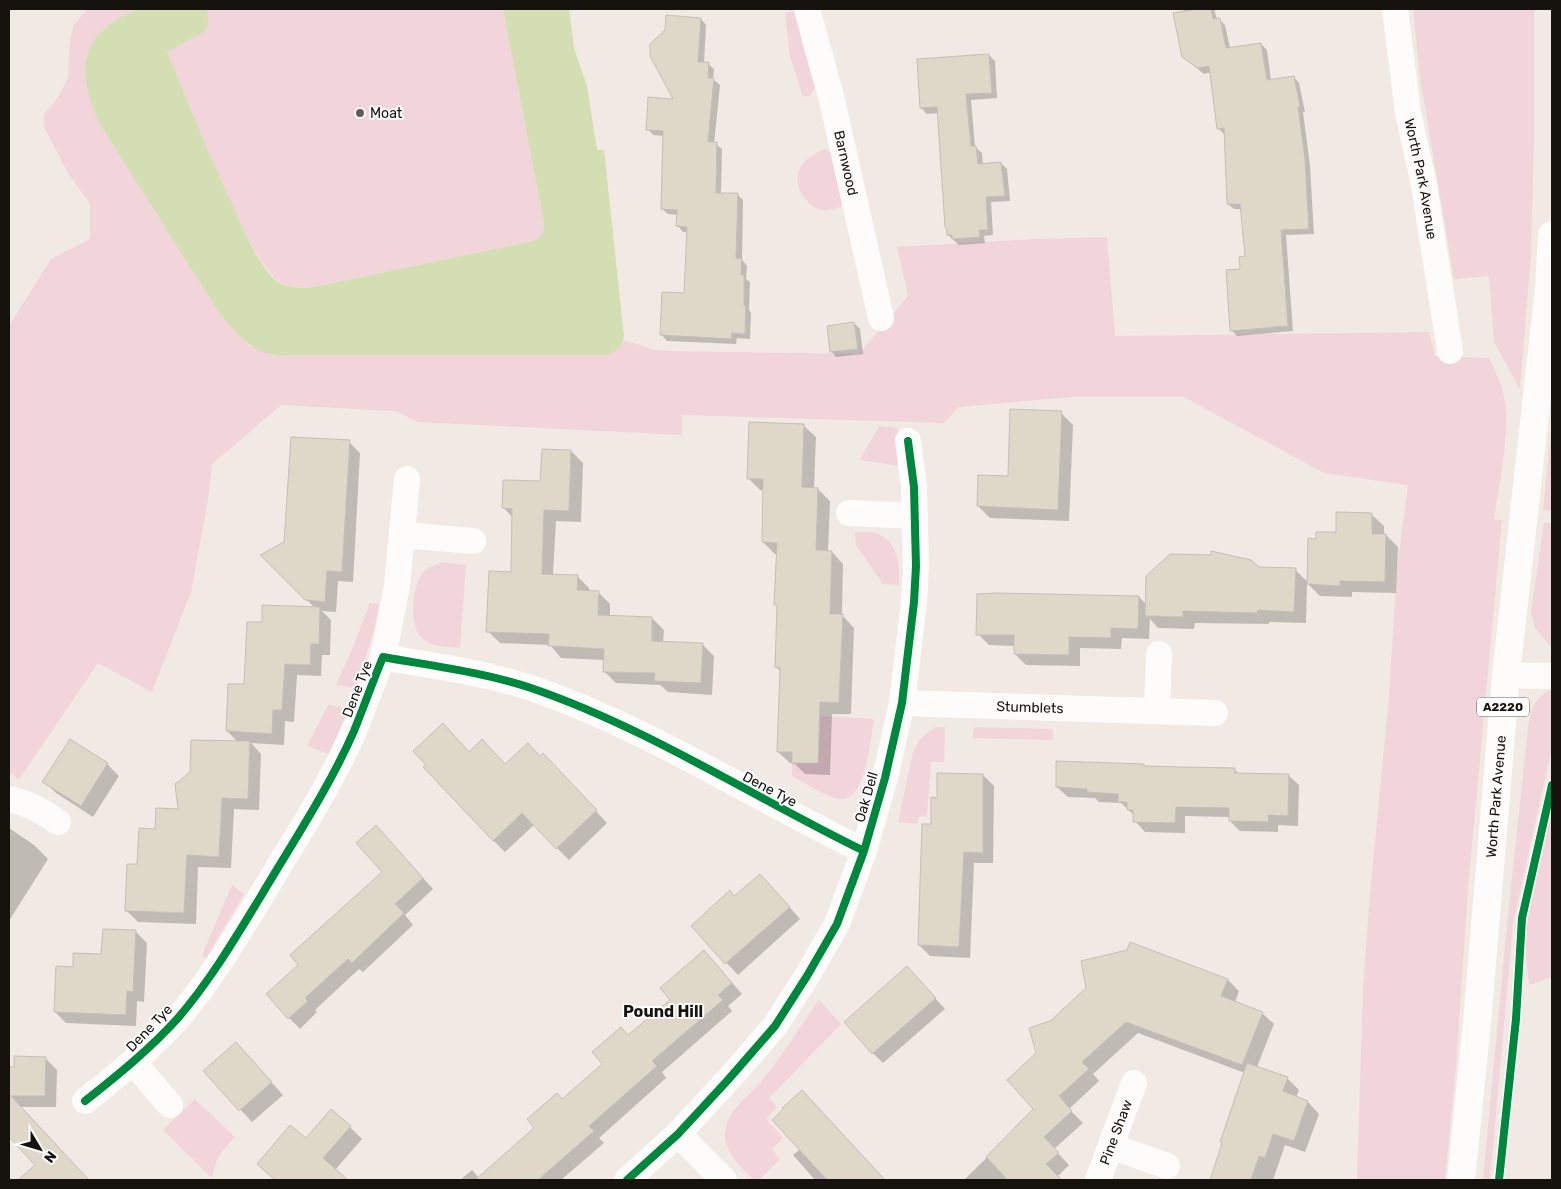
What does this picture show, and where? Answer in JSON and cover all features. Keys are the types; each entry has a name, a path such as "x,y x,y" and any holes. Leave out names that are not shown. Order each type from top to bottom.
{"main road":[{"name":"Worth Park Avenue","path":"1461,1180 1477,1023 1506,675 1549,288 1552,235"}],"street":[{"name":"Barnwood","path":"807,9 831,96 881,318"},
{"name":"Worth Park Avenue","path":"1395,9 1408,112 1424,185 1450,351"},
{"name":"Oak Dell","path":"627,1180 678,1134 727,1081 780,1018 837,924 864,851 885,778 902,703 914,602 916,566 914,486 908,441"},
{"name":"Dene Tye","path":"85,1101 134,1062 178,1017 206,981 247,919 322,792 353,732 383,657 397,586 407,479"},
{"path":"848,513 915,516"},
{"path":"403,535 473,541"},
{"path":"1157,710 1159,654"},
{"name":"Dene Tye","path":"383,657 473,674 529,688 580,706 645,736 810,825 864,851"},
{"path":"1506,675 1552,676"},
{"name":"Stumblets","path":"902,703 1215,713"},
{"path":"9,799 36,808 58,822"},
{"path":"134,1062 170,1105"},
{"name":"Pine Shaw","path":"1098,1180 1134,1083"},
{"path":"678,1134 724,1180"},
{"path":"1111,1146 1167,1166"}],"shaded area":[{"path":"87,9 138,9 118,19 104,29 93,41 87,54 85,69 87,85 91,103 99,123 219,313 250,347 279,356 607,355 615,351 623,342 628,341 654,350 859,354 908,296 897,247 1033,239 1107,237 1115,336 1429,332 1435,356 1489,358 1498,377 1506,410 1504,458 1494,519 1502,520 1468,889 1456,1067 1445,1180 1357,1180 1363,989 1389,697 1397,568 1408,485 1324,473 1184,397 1073,397 958,407 944,423 682,415 682,435 418,422 395,411 281,405 212,464 208,499 191,592 152,692 98,663 19,779 9,772 9,326 51,259 90,239 90,204 68,173 44,127 44,114 59,96 68,78 73,26"},
{"path":"138,9 206,9 208,16 207,28 201,34 167,52 216,168 256,254 274,279 288,286 304,288 533,241 542,234 544,229 543,218 503,9 569,9 574,48 587,86 597,150 604,150 624,336 621,346 607,355 279,356 258,351 242,339 219,313 99,123 91,103 85,69 87,54 93,41 104,29 118,19"},
{"path":"206,9 503,9 543,218 544,229 542,234 533,241 314,287 291,288 275,279 245,234 218,175 167,52 201,34 208,16"},
{"path":"1413,9 1534,9 1534,143 1531,254 1520,389 1494,342 1489,276 1454,279 1420,78"},
{"path":"796,11 799,18 801,40 815,88 811,95 803,97 790,56 785,13"},
{"path":"825,149 830,152 843,201 841,207 830,210 816,208 806,200 799,189 798,183 799,171 806,160"},
{"path":"1552,420 1552,511 1543,510"},
{"path":"879,426 897,428 900,445 900,466 860,460"},
{"path":"1544,523 1552,523 1552,648 1535,628 1531,612"},
{"path":"855,532 876,533 889,542 898,562 899,585 883,584 856,545"},
{"path":"442,562 466,565 460,648 440,646 427,642 418,633 413,617 414,597 422,574"},
{"path":"370,603 379,604 374,630 356,688 336,685 351,652"},
{"path":"1552,689 1552,747 1513,924 1490,1180 1483,1180 1528,728 1534,705"},
{"path":"328,705 348,709 329,754 307,746"},
{"path":"820,716 874,719 869,752 862,779 856,790 849,797 841,799 829,796 792,776 792,763 818,763"},
{"path":"935,727 945,727 944,762 931,762 927,816 918,817 918,824 898,822 913,752 919,740"},
{"path":"974,727 1053,729 1053,740 973,738"},
{"path":"1552,810 1552,977 1529,985 1525,946 1529,910"},
{"path":"232,885 244,894 206,958 202,955"},
{"path":"819,1000 841,1024 769,1098 777,1107 766,1119 783,1138 772,1149 780,1159 759,1180 754,1180 734,1159 727,1147 725,1133 728,1120 771,1069"},
{"path":"195,1099 235,1137 220,1155 212,1178 163,1130"}],"building":[{"path":"1211,9 1213,19 1220,18 1226,48 1261,43 1267,80 1294,76 1300,106 1298,107 1305,159 1309,229 1281,230 1288,326 1230,331 1226,270 1240,269 1239,257 1245,256 1240,204 1227,204 1224,128 1217,129 1209,66 1198,68 1182,57 1173,13"},
{"path":"666,15 701,18 698,62 709,62 708,78 714,78 708,142 717,142 716,193 738,193 736,258 742,259 741,275 744,275 745,334 732,333 731,339 660,335 662,292 684,293 687,227 676,226 677,210 661,209 663,131 646,130 648,97 673,99 650,56 650,44 665,30"},
{"path":"989,54 992,93 966,94 971,146 976,146 978,164 1001,162 1005,196 986,197 988,230 979,230 980,237 952,239 952,235 947,235 945,227 937,107 920,108 917,59"},
{"path":"854,322 858,349 830,352 827,326"},
{"path":"1010,409 1062,411 1058,510 977,506 978,475 1008,476"},
{"path":"749,422 804,424 802,487 818,488 816,550 832,551 830,614 843,614 839,703 820,702 818,763 792,763 792,752 777,752 780,668 775,667 777,605 774,605 777,543 762,542 763,479 747,479"},
{"path":"291,437 350,440 342,572 327,571 325,602 305,600 260,555 284,542"},
{"path":"542,449 571,450 569,511 544,510 542,574 578,575 577,590 599,591 598,615 652,617 652,641 703,643 701,683 654,681 655,673 603,672 604,649 548,646 549,634 486,632 489,571 511,572 512,509 502,508 503,480 540,481"},
{"path":"1336,512 1372,513 1372,534 1386,534 1385,582 1340,581 1340,586 1307,584 1308,538 1316,539 1316,532 1336,532"},
{"path":"1211,551 1251,560 1259,567 1296,568 1294,612 1258,610 1257,613 1183,611 1183,617 1145,616 1146,576 1170,554 1211,555"},
{"path":"977,594 1139,596 1138,629 1111,628 1111,638 1069,637 1069,655 1014,654 1014,635 976,635"},
{"path":"262,605 320,607 319,644 311,644 310,665 285,664 282,710 273,710 272,734 226,731 228,684 244,684 247,622 262,622"},
{"path":"443,723 469,752 482,739 505,764 528,743 540,756 543,753 597,810 556,849 522,813 493,841 423,767 426,765 413,751"},
{"path":"70,739 108,763 81,806 42,782"},
{"path":"191,740 250,741 248,799 222,798 219,857 187,855 184,913 125,911 127,864 137,864 139,828 155,829 156,808 178,809 175,784 190,772"},
{"path":"1056,761 1144,764 1144,766 1235,768 1235,773 1289,774 1288,816 1268,815 1269,822 1229,821 1229,808 1176,807 1175,823 1133,822 1133,810 1127,810 1127,802 1118,802 1118,794 1056,787"},
{"path":"937,773 983,774 983,853 964,852 959,947 918,945 922,824 931,824 931,797 937,798"},
{"path":"376,825 423,878 395,904 404,913 352,963 348,959 305,998 308,1001 288,1019 266,994 298,965 290,955 382,872 356,843"},
{"path":"760,874 790,907 725,964 691,926 730,890 734,896"},
{"path":"103,929 136,930 133,992 127,991 126,1015 54,1012 56,966 73,967 73,953 101,954"},
{"path":"1130,942 1228,979 1221,996 1263,1012 1242,1065 1126,1022 1082,1062 1089,1069 1059,1096 1072,1111 1044,1137 1059,1153 1046,1164 1062,1180 1008,1180 986,1157 1033,1109 1007,1080 1036,1053 1029,1028 1050,1021 1086,988 1081,961 1127,950"},
{"path":"704,950 732,983 718,995 723,1000 652,1061 657,1066 589,1126 594,1131 538,1180 475,1180 534,1128 527,1119 557,1093 562,1099 602,1064 592,1052 621,1027 628,1035 670,1000 660,988"},
{"path":"907,966 936,998 872,1054 844,1022"},
{"path":"236,1042 272,1082 239,1111 203,1071"},
{"path":"14,1056 46,1057 45,1096 11,1096 89,1180 18,1180 35,1165 9,1137 9,1067 14,1067"},
{"path":"1247,1063 1288,1077 1283,1091 1308,1101 1294,1141 1273,1134 1265,1158 1259,1156 1251,1180 1210,1180 1222,1143 1220,1142"},
{"path":"802,1090 885,1180 827,1180 772,1120"},
{"path":"331,1109 351,1126 323,1158 348,1180 275,1180 257,1164 290,1125 306,1138"}],"cycle path":[{"path":"627,1180 678,1134 775,1026 837,924 864,851 885,778 902,703 914,602 916,566 914,487 908,441"},
{"path":"85,1101 133,1061 178,1018 222,959 322,794 354,731 383,657 513,682 574,704 659,743 864,851"},
{"path":"1499,1180 1516,1019 1522,918 1552,785"}],"place":[{"name":"Moat","path":"360,113"}],"district":[{"name":"Pound Hill","path":"663,1011"}]}
